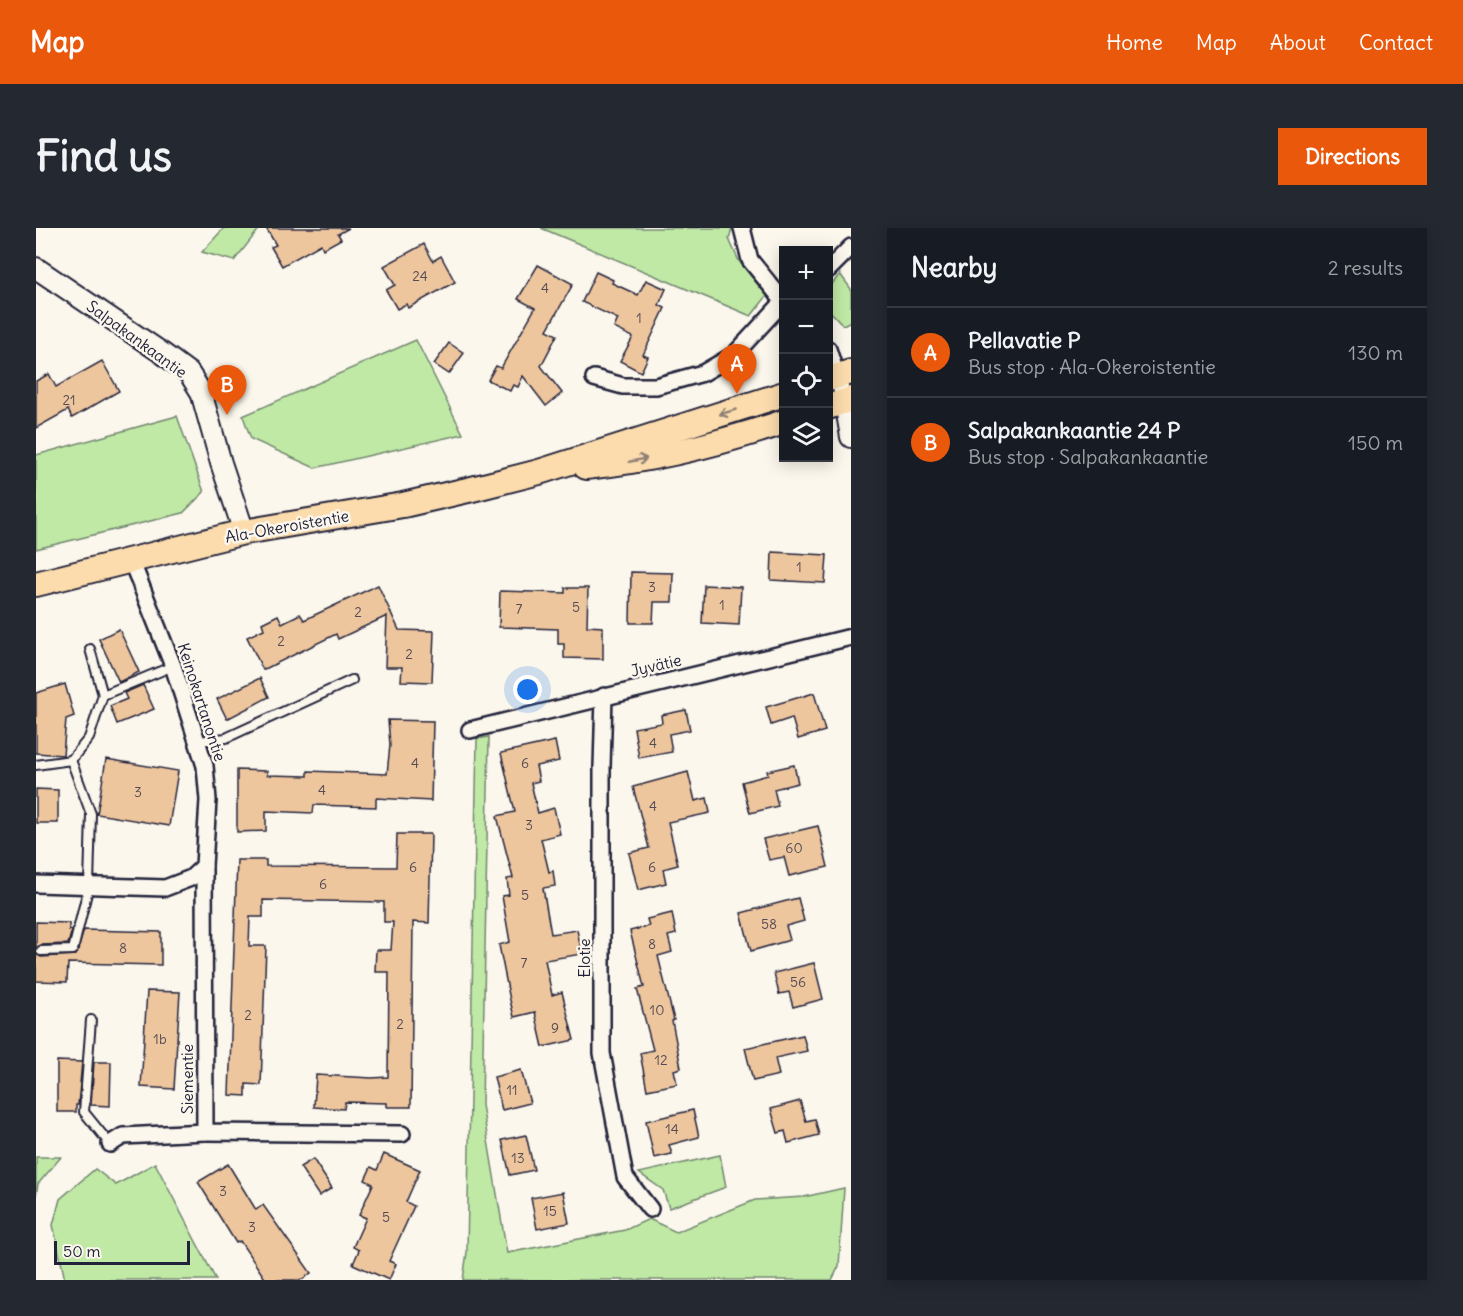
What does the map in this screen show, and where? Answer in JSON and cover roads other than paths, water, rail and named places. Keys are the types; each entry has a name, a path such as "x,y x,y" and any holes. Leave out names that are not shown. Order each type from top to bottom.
{"main road":[{"name":"Ala-Okeroistentie","path":"36,584 244,532 404,505 539,472 779,395"},
{"name":"Ala-Okeroistentie","path":"539,472 631,462 729,440 779,423"}],"street":[{"path":"742,228 750,260 781,300"},
{"path":"833,265 851,247"},
{"name":"Salpakankaantie","path":"36,268 189,373 201,392 244,532"},
{"path":"594,378 623,386 656,386 703,373 734,355 779,306"},
{"path":"830,354 839,376 841,403 851,437"},
{"name":"Keinokartanontie","path":"131,560 173,666 205,766 208,800 204,866"},
{"name":"Jyvätie","path":"470,730 851,637"},
{"name":"Elotie","path":"604,696 602,1053 625,1177 650,1209"},
{"path":"36,884 165,888 191,878 204,866"},
{"name":"Siementie","path":"204,866 205,1132 402,1134"},
{"path":"110,1144 123,1136 205,1132"}],"lane":[{"path":"36,765 71,760 89,738 103,695 90,648"},
{"path":"103,695 173,666"},
{"path":"198,741 226,738 352,680"},
{"path":"41,951 73,950 89,885 91,814 71,760"},
{"path":"92,1020 84,1112 110,1144"}],"place":[{"name":"Pellavatie P","path":"737,394"},
{"name":"Salpakankaantie 24 P","path":"227,415"}]}
